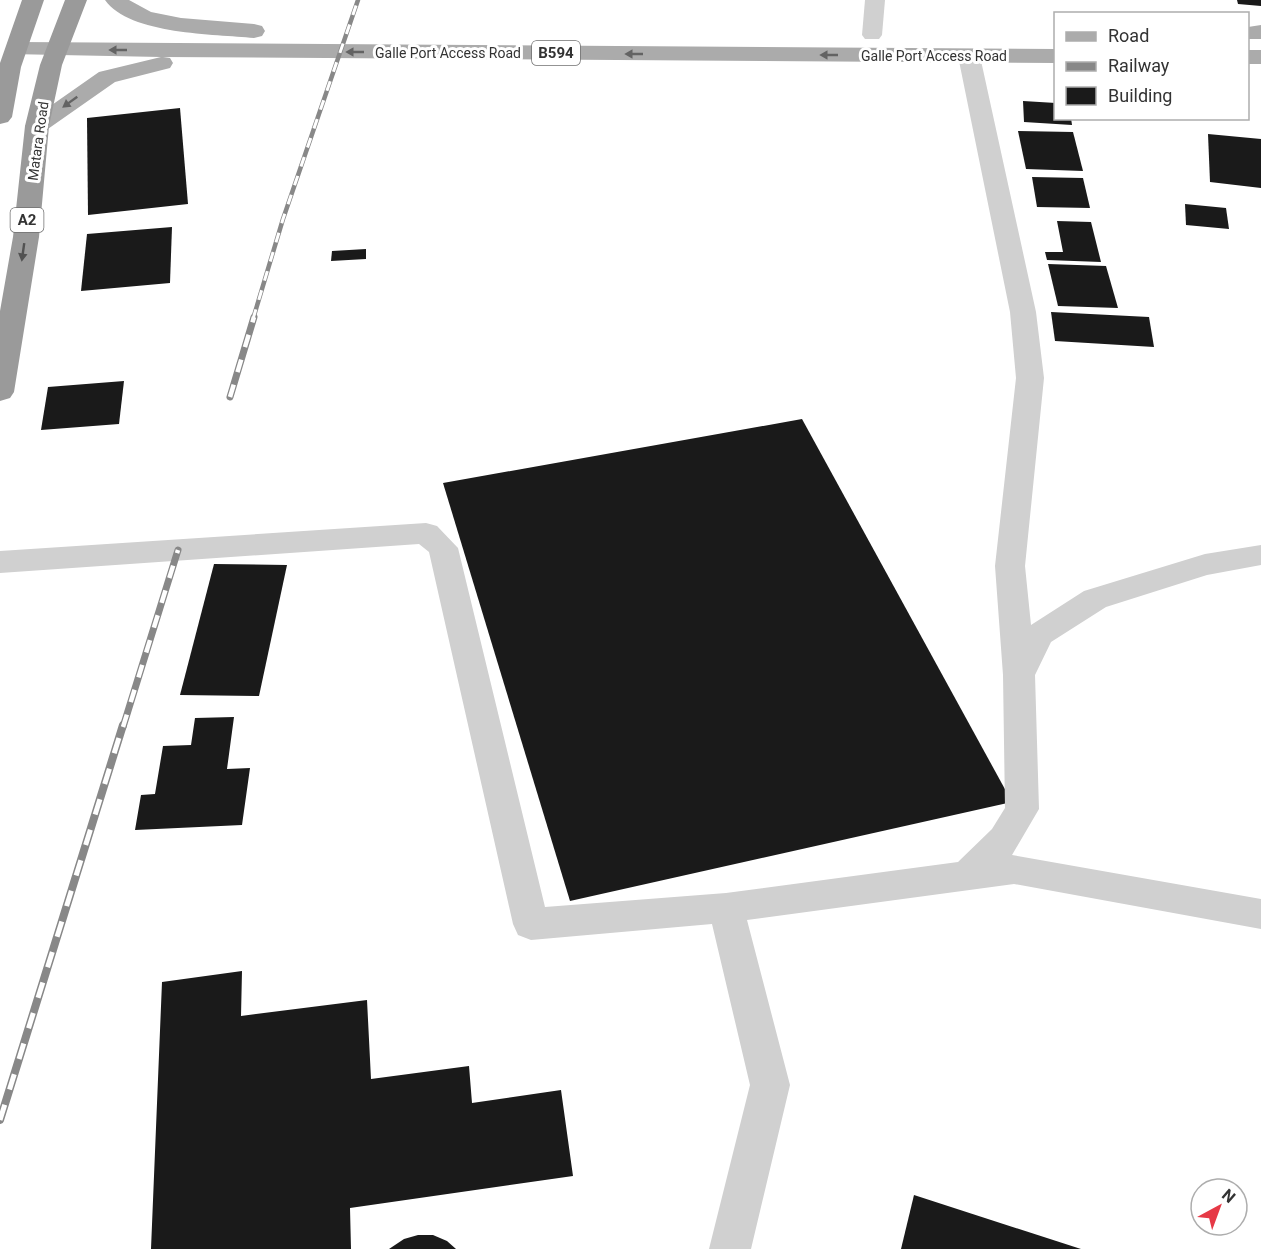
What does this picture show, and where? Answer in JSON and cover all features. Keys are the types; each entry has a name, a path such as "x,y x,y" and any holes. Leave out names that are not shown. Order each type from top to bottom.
{"highway":[{"path":"0,117 10,68 33,0"},
{"name":"Matara Road","path":"0,392 26,237 37,126 59,41 76,0"}],"main road":[{"path":"116,0 136,14 259,41"},
{"name":"Galle Port Access Road","path":"20,42 940,34"},
{"name":"Galle Port Access Road","path":"259,41 1054,56"},
{"path":"37,126 96,83 119,72 259,41"}],"street":[{"path":"872,34 875,0"},
{"path":"968,875 1005,839 1022,809 1019,675 1010,566 1030,378 1023,312 969,56"},
{"path":"0,562 426,533 443,548 531,924 726,908 1014,869 1261,914"},
{"path":"1019,675 1039,635 1095,599 1205,565 1261,555"},
{"path":"726,908 770,1085 730,1249"}],"building":[{"path":"1237,0 1261,0 1261,6 1238,4"},
{"path":"1023,101 1054,103 1054,120 1071,120 1072,125 1024,122"},
{"path":"180,108 188,204 88,215 87,118"},
{"path":"1018,131 1073,132 1083,171 1026,169"},
{"path":"1208,134 1261,139 1261,188 1210,182"},
{"path":"1032,177 1083,178 1090,208 1037,207"},
{"path":"1185,204 1226,208 1229,229 1186,225"},
{"path":"1057,221 1091,222 1101,262 1047,260 1045,252 1063,252"},
{"path":"172,227 170,283 81,291 87,234"},
{"path":"366,249 366,259 331,261 332,251"},
{"path":"1048,264 1106,266 1118,308 1058,306"},
{"path":"1051,312 1149,317 1154,347 1055,341"},
{"path":"124,381 119,424 41,430 48,387"},
{"path":"802,419 1012,802 570,901 443,483"},
{"path":"214,564 287,565 259,696 180,695"},
{"path":"234,717 227,769 250,768 242,825 135,830 141,795 155,794 163,746 191,745 195,718"},
{"path":"242,971 241,1016 367,1000 371,1079 469,1066 472,1103 561,1090 573,1176 350,1208 351,1249 151,1249 162,982"},
{"path":"914,1195 1081,1249 901,1249"},
{"path":"418,1235 433,1235 447,1241 456,1249 389,1249 404,1239"}],"railway":[{"path":"253,319 283,219 358,0"},
{"path":"230,397 254,317"},
{"path":"123,727 178,550"},
{"path":"0,1120 123,725"}]}
